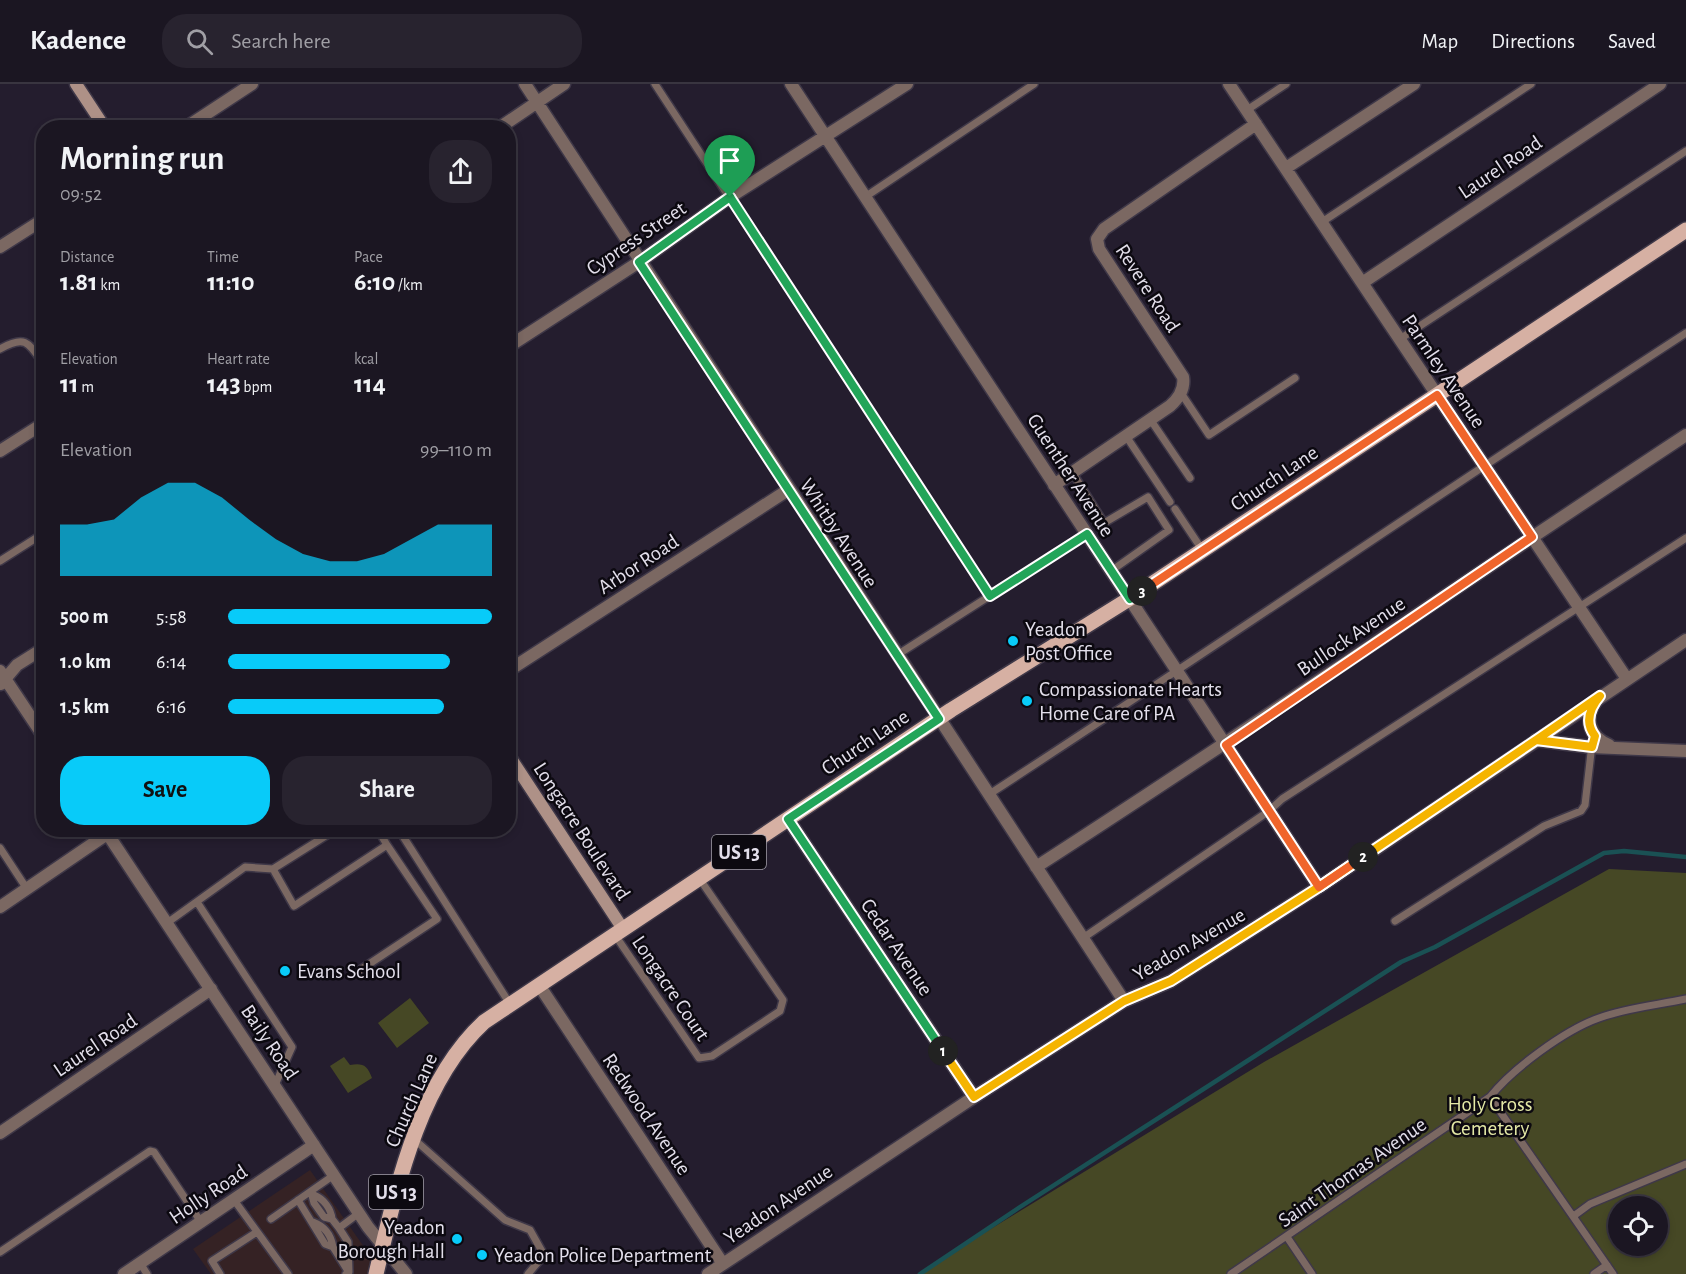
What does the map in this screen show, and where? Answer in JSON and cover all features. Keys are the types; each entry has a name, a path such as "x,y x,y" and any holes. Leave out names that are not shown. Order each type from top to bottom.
{"main road":[{"name":"Church Lane","path":"376,1274 394,1197 435,1088 456,1052 484,1022 939,719 1130,599 1686,230"}],"street":[{"path":"76,84 100,120"},
{"path":"197,120 252,84"},
{"name":"Whitby Avenue","path":"525,84 639,262 1124,1001"},
{"path":"511,120 564,84"},
{"name":"Guenther Avenue","path":"791,84 1319,887"},
{"name":"Cypress Street","path":"516,342 639,262 730,197 906,84"},
{"name":"Parmley Avenue","path":"1229,84 1627,679"},
{"path":"1286,168 1414,84"},
{"name":"Laurel Road","path":"1362,283 1660,84"},
{"name":"Revere Road","path":"1181,393 1183,377 1099,249 1097,239 1104,229 1256,124"},
{"path":"0,247 36,224"},
{"path":"1054,484 1175,402 1181,393"},
{"path":"0,451 36,428"},
{"name":"Bullock Avenue","path":"1036,867 1226,745 1686,435"},
{"name":"Arbor Road","path":"516,666 788,490"},
{"name":"Yeadon Avenue","path":"708,1274 974,1097 1124,1001 1171,981 1319,887 1686,640"},
{"path":"36,653 17,665 2,679 36,726"},
{"path":"1593,741 1589,719 1591,708 1600,696"},
{"path":"1536,740 1593,741 1611,746 1686,751"},
{"name":"Longacre Boulevard","path":"516,767 619,932"},
{"name":"Cedar Avenue","path":"788,819 974,1097"},
{"path":"0,907 99,837"},
{"name":"Baily Road","path":"109,837 359,1213 406,1274"},
{"name":"Redwood Avenue","path":"538,985 723,1264"},
{"name":"Laurel Road","path":"0,1133 211,989"},
{"name":"Holly Road","path":"124,1274 143,1269 201,1222 314,1145"}],"lane":[{"path":"655,84 990,596"},
{"path":"865,197 1034,84"},
{"path":"1247,110 1286,84"},
{"path":"1322,222 1531,84"},
{"path":"1400,339 1686,151"},
{"path":"988,795 1177,672 1483,464 1686,333"},
{"path":"0,349 14,341 23,341 29,344 36,354"},
{"path":"1181,393 1209,435 1295,378"},
{"path":"1150,419 1190,478"},
{"path":"1126,436 1203,551"},
{"path":"1072,472 1104,523 1148,497 1169,530 1111,571"},
{"path":"897,655 1087,534"},
{"path":"0,561 36,538"},
{"path":"1083,938 1269,811 1282,799 1686,538"},
{"path":"1395,921 1544,826 1581,811 1585,805 1593,741"},
{"path":"167,923 245,867 273,869 324,837"},
{"path":"354,974 437,919 382,837"},
{"path":"403,837 510,1004"},
{"path":"273,869 294,906 387,845"},
{"path":"0,848 27,889"},
{"name":"Longacre Court","path":"619,932 699,1058 712,1056 780,1011 783,1000 699,878"},
{"path":"197,902 292,1047 275,1085"},
{"name":"Saint Thomas Avenue","path":"1231,1274 1490,1097 1503,1081 1526,1062 1599,1018 1686,999"},
{"path":"1490,1097 1575,1215 1613,1274"},
{"path":"415,1140 505,1220 530,1230 544,1256 528,1274"},
{"path":"0,1252 150,1151 154,1152 201,1222"},
{"path":"1575,1215 1590,1204 1686,1164"},
{"path":"272,1219 298,1200 312,1194 334,1175"},
{"path":"312,1194 314,1203 324,1217 332,1219 348,1242 349,1273"},
{"path":"234,1200 288,1274"},
{"path":"298,1200 313,1222 315,1230 325,1244 333,1247 349,1273"},
{"path":"339,1228 359,1213"},
{"path":"220,1274 213,1261 257,1232"},
{"path":"1287,1237 1312,1274"},
{"path":"1594,1274 1607,1265"}],"shaded area":[{"path":"310,1170 383,1274 211,1274 193,1249"}],"green space":[{"name":"Holy Cross Cemetery","path":"1609,869 1686,873 1686,1274 917,1274 1264,1062"},
{"path":"410,998 429,1023 397,1048 378,1023"},
{"path":"344,1057 350,1065 364,1066 372,1078 348,1093 330,1066"}],"waterway":[{"path":"920,1274 1401,962 1435,947 1604,853 1624,851 1686,857"}],"place":[{"name":"Yeadon Post Office","path":"1013,641"},
{"name":"Compassionate Hearts Home Care of PA","path":"1027,701"},
{"name":"Evans School","path":"285,971"},
{"name":"Yeadon Borough Hall","path":"457,1239"},
{"name":"Yeadon Police Department","path":"482,1255"}],"route":[{"path":"730,197 639,262 939,719 788,819 974,1097 1124,1001 1148,993 1171,981 1319,887 1391,838 1536,740 1592,747 1595,736 1591,731 1589,719 1591,708 1600,696 1536,740 1319,887 1226,745 1532,537 1437,395 1130,599 1087,534 990,596 730,197"}]}
